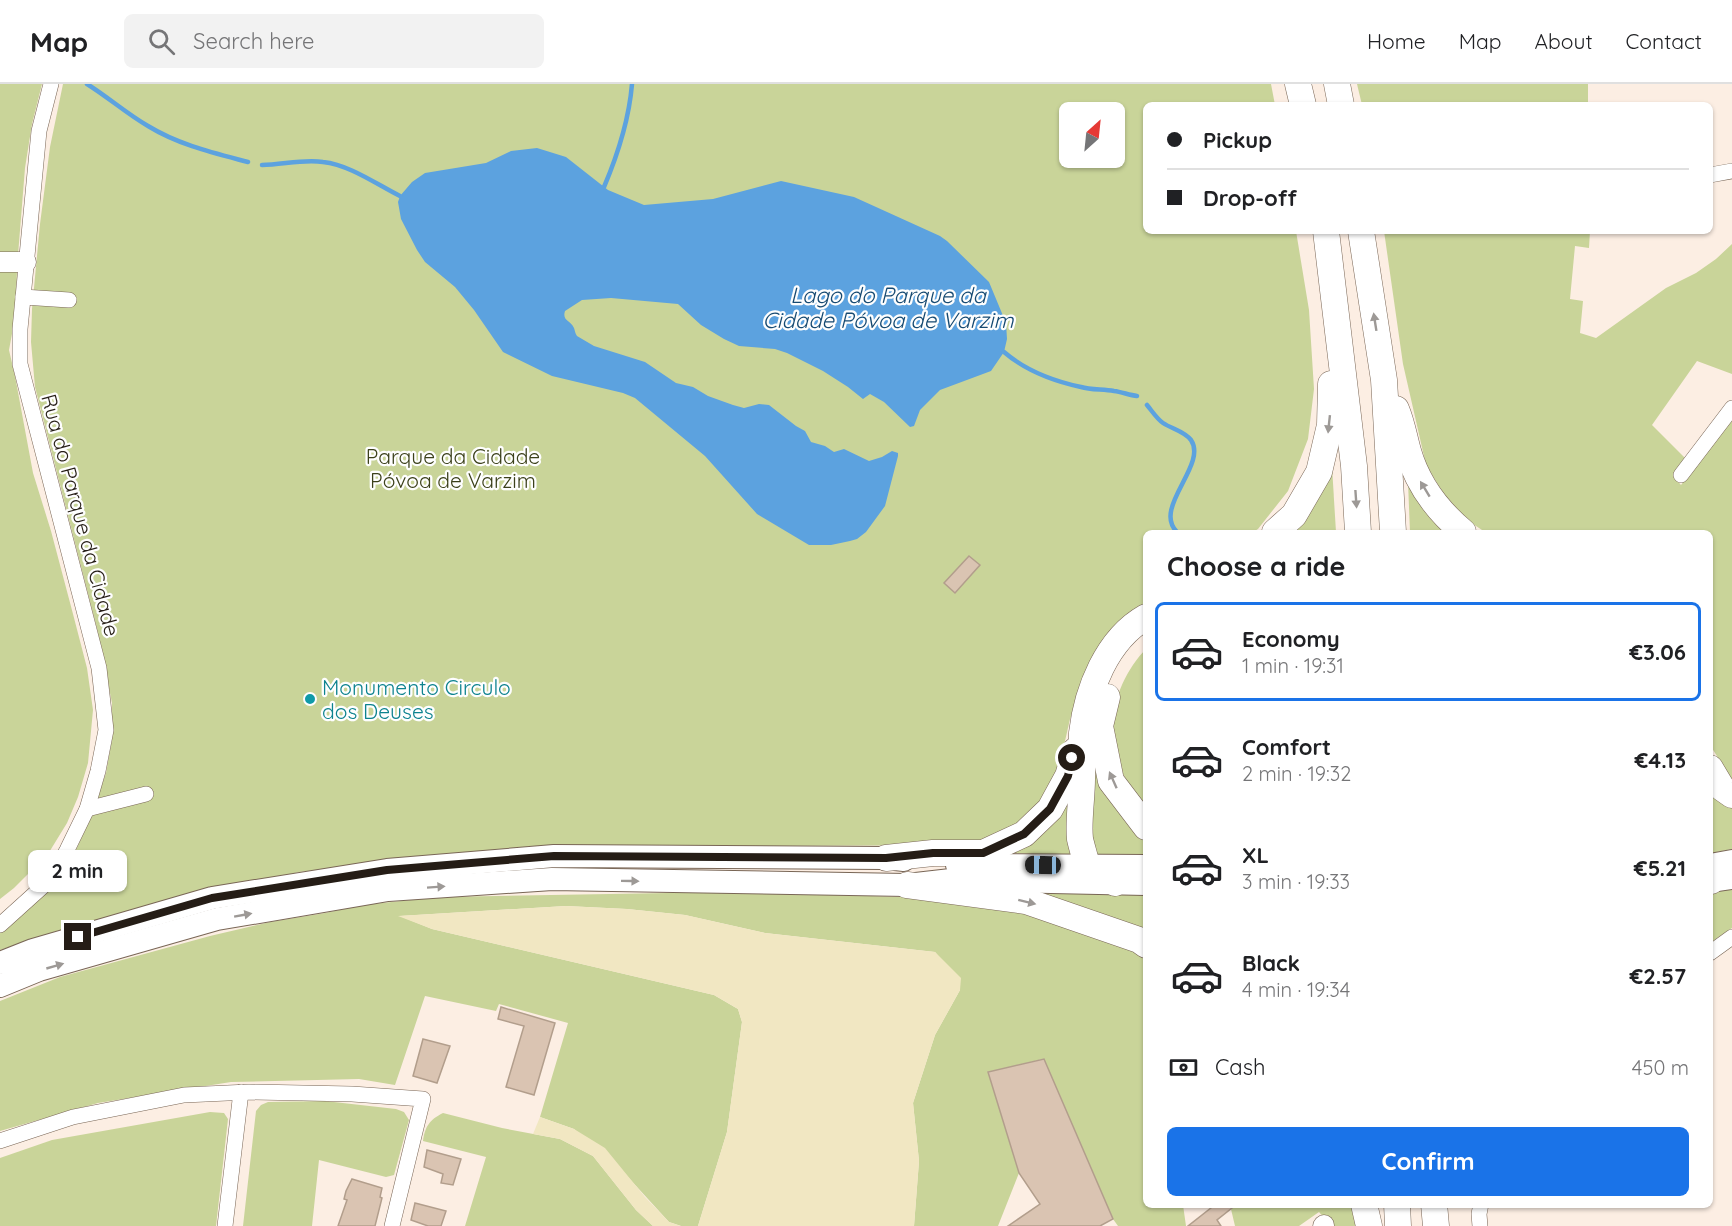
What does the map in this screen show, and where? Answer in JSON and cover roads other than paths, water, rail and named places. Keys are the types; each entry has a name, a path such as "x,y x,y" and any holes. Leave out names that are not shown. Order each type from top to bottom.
{"highway":[{"path":"1298,84 1302,102"},
{"path":"1337,84 1340,102"},
{"path":"1326,234 1354,466 1358,530"},
{"path":"1361,234 1384,380 1393,530"},
{"path":"1277,530 1294,515 1319,472 1330,425 1331,378 1341,346"},
{"path":"1384,380 1399,417 1408,453 1424,490 1449,520 1461,530"},
{"path":"1115,884 1087,866 1080,838 1082,736 1086,708 1112,647 1135,623 1143,619"},
{"path":"1143,638 1112,678 1100,726 1111,780 1143,823"},
{"path":"886,858 933,853 983,853 1024,834 1050,809 1068,776 1072,758 1082,736"},
{"path":"1713,773 1722,788 1732,795"},
{"path":"907,885 1026,901 1143,943"},
{"path":"1365,1208 1369,1226"},
{"path":"1397,1208 1398,1226"},
{"path":"1434,1208 1436,1226"}],"main road":[{"path":"0,963 33,950 212,898 387,870 554,856 886,858 934,864 1143,866"},
{"path":"1715,877 1732,861"},
{"path":"0,986 39,970 217,919 388,890 552,879 907,885 951,880 1143,884"}],"street":[{"name":"Rua do Parque da Cidade","path":"0,925 51,879 87,809 98,771 106,730 99,668 20,364 20,328 39,131 51,84"},
{"path":"1713,174 1732,171"},
{"path":"0,262 26,261"},
{"path":"23,297 69,300"},
{"path":"1681,476 1732,408"},
{"path":"87,809 146,794"},
{"path":"1713,951 1732,937"},
{"path":"225,1226 241,1092"},
{"path":"0,1141 73,1117 184,1095 241,1092 352,1095 423,1100 392,1226"},
{"path":"1480,1208 1480,1226"}],"water":[{"name":"Lago do Parque da Cidade Póvoa de Varzim","path":"537,148 566,157 608,190 644,205 713,199 781,181 854,197 940,236 989,282 1006,323 1007,339 1004,352 991,371 940,390 920,410 914,426 910,427 884,402 870,394 863,399 823,371 787,353 775,349 739,346 724,339 701,325 678,304 611,298 582,300 565,311 565,319 572,325 577,336 594,346 645,362 676,383 693,387 708,396 733,405 744,408 759,404 769,405 805,431 811,442 825,446 834,452 844,449 869,461 892,451 898,453 885,506 866,532 850,541 831,545 809,545 757,514 705,456 635,398 552,376 503,352 455,287 425,262 401,219 398,202 400,196 412,182 425,173 486,163 511,151"}],"waterway":[{"path":"87,84 160,133 197,148 248,162"},
{"path":"604,187 622,137 632,84"},
{"path":"262,165 307,161 333,164 353,171 400,196"},
{"path":"1004,352 1030,369 1060,382 1137,396"},
{"path":"1147,405 1166,425 1188,437 1194,450 1192,462 1171,511 1171,522 1176,530"}],"place":[{"name":"Monumento Circulo dos Deuses","path":"310,699"}],"park label":[{"name":"Parque da Cidade Póvoa de Varzim","path":"453,468"}]}
